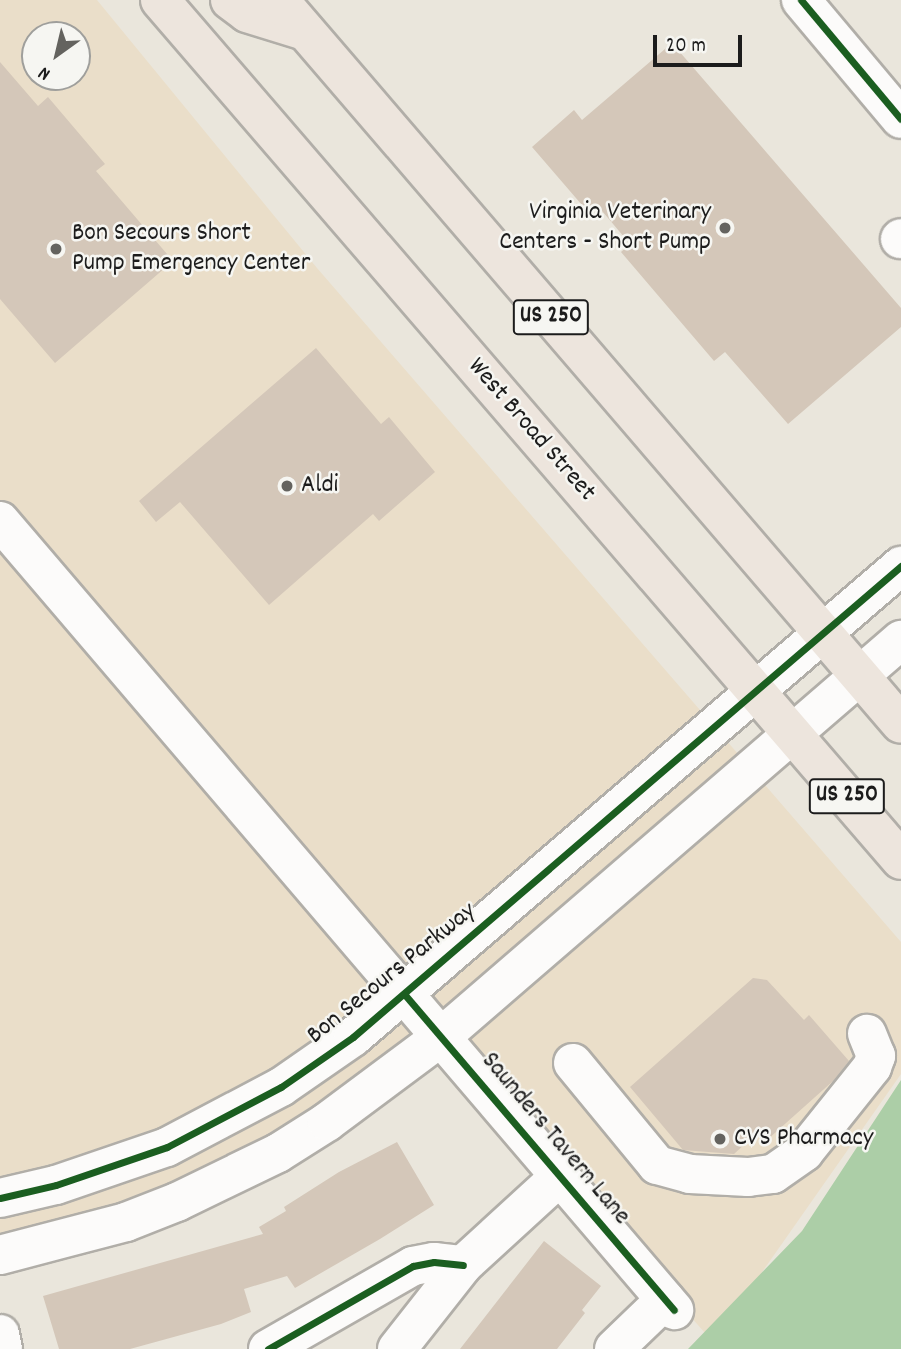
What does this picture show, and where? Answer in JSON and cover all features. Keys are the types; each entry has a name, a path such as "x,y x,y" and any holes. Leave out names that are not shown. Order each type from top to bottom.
{"main road":[{"name":"West Broad Street","path":"160,0 901,860"},
{"path":"230,0 247,13 306,31"},
{"name":"US 250","path":"279,0 901,724"}],"street":[{"path":"801,0 901,119"},
{"name":"Saunders Tavern Lane","path":"0,522 669,1305 614,1349"},
{"name":"Bon Secours Parkway","path":"0,1198 122,1164 224,1119 281,1087 405,995 901,566"},
{"path":"0,1255 126,1222 225,1182 327,1122 441,1037 901,640"},
{"path":"573,1063 657,1165 690,1174 748,1177 773,1174 804,1153 872,1067 876,1056 867,1034"},
{"path":"397,1349 463,1265 559,1177"},
{"path":"268,1349 413,1266 434,1262 463,1265"},
{"path":"0,1334 3,1349"}],"shaded area":[{"path":"0,0 97,0 317,268 901,942 901,1074 713,1342 443,1037 225,1179 0,1253"}],"green space":[{"path":"901,1080 901,1349 688,1349 802,1231"}],"building":[{"name":"Virginia Veterinary Centers - Short Pump","path":"672,43 901,308 901,327 788,424 725,352 714,361 621,252 630,244 597,205 588,212 532,147 574,110 582,120"},
{"path":"0,62 21,86 21,91 25,91 38,106 48,97 105,164 96,171 173,261 55,363 0,299"},
{"name":"Aldi","path":"316,348 381,424 389,417 435,472 379,521 373,514 269,605 180,502 156,522 139,501"},
{"name":"CVS Pharmacy","path":"753,978 767,980 804,1020 809,1015 849,1061 833,1081 767,1140 759,1131 734,1154 683,1150 630,1087"},
{"path":"397,1142 434,1205 380,1239 295,1288 287,1276 244,1289 251,1312 221,1324 130,1349 59,1349 43,1296 263,1234 259,1227 286,1211 284,1207 339,1172"},
{"path":"544,1241 601,1286 582,1310 585,1313 557,1349 460,1349"}],"cycle path":[{"path":"801,0 901,119"},
{"path":"0,1198 56,1185 167,1147 281,1087 353,1037 901,566"},
{"path":"405,995 674,1310"},
{"path":"268,1349 413,1266 434,1262 463,1265"}],"place":[{"name":"Virginia Veterinary Centers - Short Pump","path":"725,228"},
{"name":"Bon Secours Short Pump Emergency Center","path":"56,249"},
{"name":"Aldi","path":"287,486"},
{"name":"CVS Pharmacy","path":"720,1139"}]}
